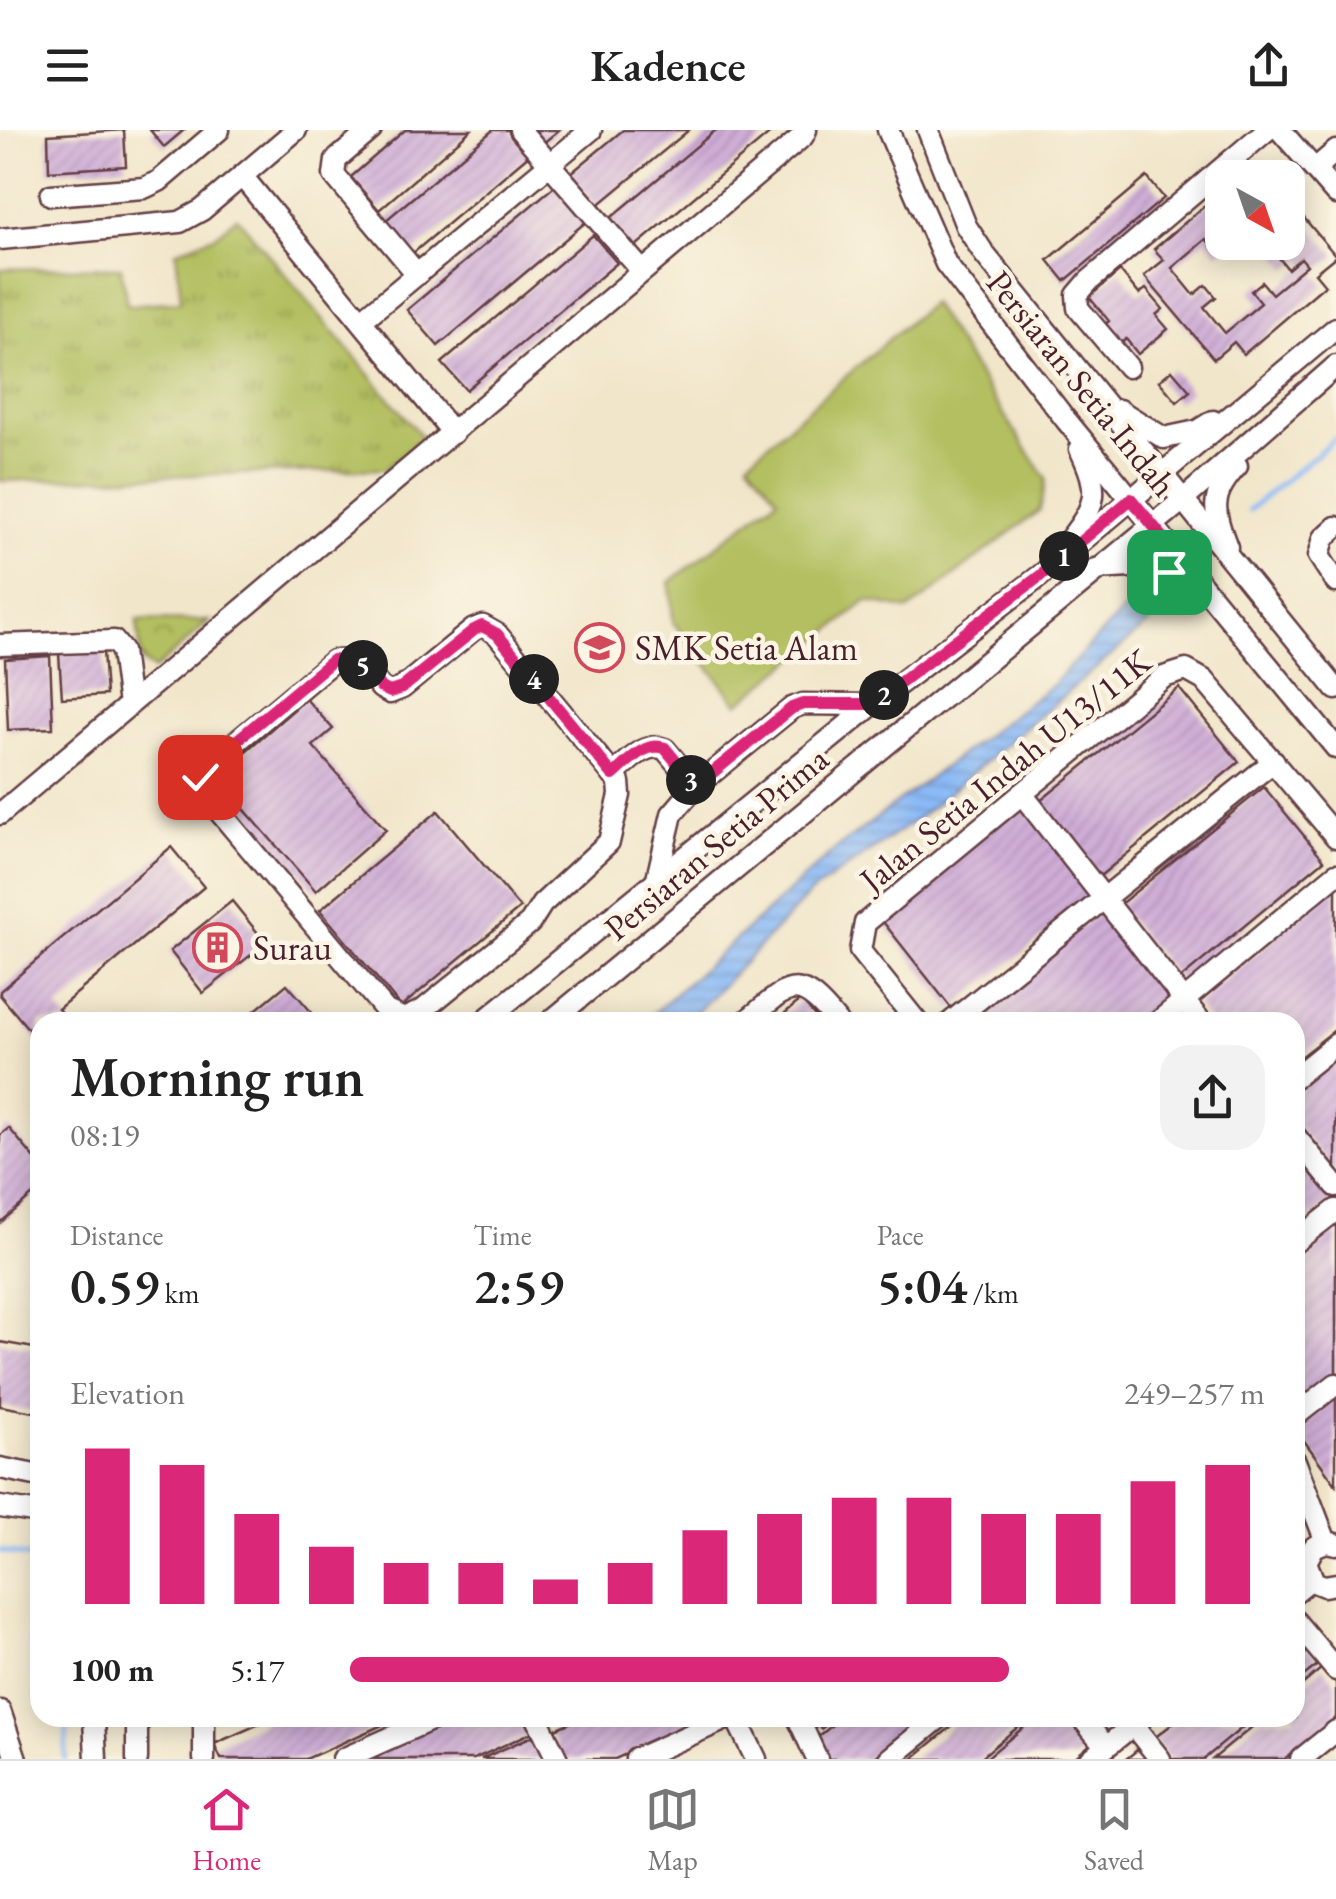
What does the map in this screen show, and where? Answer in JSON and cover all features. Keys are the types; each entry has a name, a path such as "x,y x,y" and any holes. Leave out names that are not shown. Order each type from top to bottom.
{"street":[{"path":"52,195 144,188 159,181 220,130"},
{"path":"0,239 170,225 192,217 296,130"},
{"path":"371,130 336,160 334,175 417,274"},
{"path":"520,130 642,271"},
{"path":"362,320 591,130"},
{"path":"0,814 806,130"},
{"name":"Persiaran Setia Indah","path":"888,130 938,254 1066,420 1336,748"},
{"name":"Persiaran Setia Indah","path":"928,130 966,226 985,255 1336,689"},
{"path":"1128,367 1078,308 1077,295 1088,281 1266,130"},
{"path":"1280,130 1336,194"},
{"path":"1315,169 1336,151"},
{"path":"242,176 453,433"},
{"name":"Persiaran Setia Prima","path":"495,1012 872,704 1040,576 1336,328"},
{"name":"Persiaran Setia Prima","path":"562,1012 1182,500 1336,366"},
{"path":"1232,563 1215,515 1220,484 1315,383"},
{"path":"1104,401 1164,438 1197,431 1249,399"},
{"path":"1040,576 1090,514 1094,479 1066,420"},
{"path":"1336,527 1324,538 1320,556 1336,582"},
{"path":"1096,569 1148,566 1200,582"},
{"path":"388,1012 198,786 204,768 333,660 358,660 390,692 402,688 482,626 497,634 619,782 620,795 609,842 542,904 530,923 419,1012"},
{"path":"0,645 114,641 122,651 129,706"},
{"name":"Jalan Setia Indah U13/11K","path":"910,1012 860,951 865,924 1164,677 1186,670 1204,680 1274,761"},
{"path":"657,878 670,818 696,786 792,708 803,704 872,704"},
{"path":"613,775 648,746 658,745 665,748 696,786"},
{"path":"963,1012 1274,761 1336,837"},
{"path":"1022,794 1192,1012"},
{"path":"1170,1012 1336,874"},
{"path":"757,1012 785,989 809,992 828,1012"},
{"path":"1305,1069 1336,1044"},
{"path":"1305,1148 1336,1186"},
{"path":"1305,1234 1336,1210"},
{"path":"1305,1408 1336,1384"},
{"path":"0,1468 30,1474"},
{"path":"1305,1483 1331,1543 1314,1546 1315,1580"},
{"path":"0,1507 30,1512"},
{"path":"1305,1632 1336,1670"},
{"path":"0,1711 16,1759"},
{"path":"94,1727 96,1759"},
{"path":"138,1727 138,1759"},
{"path":"204,1727 204,1759"},
{"path":"348,1758 414,1727"},
{"path":"541,1727 557,1759"},
{"path":"636,1759 708,1727"},
{"path":"740,1727 756,1759"},
{"path":"802,1727 817,1759"},
{"path":"889,1759 928,1727"},
{"path":"1086,1727 1099,1753 1131,1727"},
{"path":"1141,1727 1160,1759"},
{"path":"1302,1759 1336,1731"}],"green space":[{"path":"237,217 422,437 386,469 0,481 0,269 121,267 127,305 181,301 176,251 217,235"},
{"path":"931,303 1046,479 1040,510 909,610 867,601 738,704 673,622 670,582 778,498 748,461"},
{"path":"137,620 210,621 154,670 141,660"}],"water":[{"path":"1167,584 1168,597 1159,615 920,817 813,891 697,1012 655,1012 836,849 1051,686 1120,614 1157,585"}],"building":[{"path":"124,130 126,166 49,171 48,135"},
{"path":"150,130 184,130 164,147"},
{"path":"405,130 471,130 379,210 351,177"},
{"path":"493,130 510,130 530,154 412,254 385,221"},
{"path":"530,130 559,130 542,144"},
{"path":"623,130 689,130 596,207 570,174"},
{"path":"716,130 774,130 630,251 606,222"},
{"path":"1147,177 1164,198 1065,281 1048,260"},
{"path":"557,184 587,221 438,346 407,310"},
{"path":"1205,206 1205,240 1172,268 1194,295 1206,285 1216,297 1204,307 1225,333 1261,303 1251,291 1262,282 1272,294 1307,265 1303,260 1305,219 1336,256 1315,273 1325,285 1244,354 1234,342 1214,359 1144,276 1164,260 1154,249"},
{"path":"593,235 617,263 466,390 442,363"},
{"path":"1281,260 1299,260 1288,269"},
{"path":"1120,271 1139,294 1146,289 1163,309 1156,315 1168,329 1138,354 1126,339 1119,345 1103,326 1109,321 1089,297"},
{"path":"1172,370 1190,391 1177,402 1159,381"},
{"path":"103,651 106,695 62,698 59,654"},
{"path":"50,656 53,728 8,730 5,659"},
{"path":"1179,688 1239,762 1100,876 1039,802"},
{"path":"306,699 333,729 313,746 386,830 316,891 216,777"},
{"path":"1264,787 1324,860 1179,980 1118,906"},
{"path":"1021,802 1095,895 952,1009 880,918"},
{"path":"438,811 520,908 401,1007 320,910"},
{"path":"171,847 204,887 58,1009 61,1012 30,1012 30,1031 0,991"},
{"path":"1336,886 1336,1029 1305,1053 1305,1012 1202,1012 1196,1005"},
{"name":"Surau","path":"232,901 266,943 203,993 170,951"},
{"path":"1105,908 1177,998 1159,1012 975,1012"},
{"path":"287,984 311,1012 253,1012"},
{"path":"801,1000 811,1012 786,1012"},
{"path":"1336,1052 1336,1173 1305,1136 1305,1076"},
{"path":"9,1128 30,1153 30,1198 0,1223 0,1135"},
{"path":"1305,1161 1336,1196 1305,1223"},
{"path":"1336,1221 1336,1379 1305,1404 1305,1245"},
{"path":"0,1342 30,1347 30,1411 0,1406"},
{"path":"1336,1396 1336,1485 1305,1442 1305,1420"},
{"path":"1305,1645 1320,1663 1305,1675"},
{"path":"1323,1667 1336,1683 1336,1717 1285,1759 1213,1759 1252,1727 1305,1727 1305,1682"},
{"path":"253,1727 378,1727 306,1759 221,1759 214,1744"},
{"path":"429,1727 533,1727 535,1731 474,1759 357,1759"},
{"path":"560,1727 687,1727 615,1759 563,1759 550,1731"},
{"path":"830,1727 912,1727 873,1759 827,1759 812,1742"},
{"path":"951,1727 1018,1727 979,1759 912,1759"},
{"path":"1024,1727 1079,1727 1092,1743 1073,1759 985,1759"},
{"path":"1098,1727 1116,1727 1105,1736"},
{"path":"1168,1727 1243,1727 1204,1759 1170,1759 1153,1739"},
{"path":"537,1734 548,1759 481,1759"},
{"path":"1142,1746 1153,1759 1126,1759"}],"waterway":[{"path":"1249,510 1336,438"},
{"path":"0,1551 30,1557"},
{"path":"65,1759 67,1727"}],"place":[{"name":"SMK Setia Alam","path":"600,647"},
{"name":"Surau","path":"218,947"}],"route":[{"path":"200,777 204,768 333,660 358,660 390,692 402,688 482,626 497,634 613,775 648,746 658,745 665,748 696,786 792,708 803,704 872,704 1040,576 1131,499 1200,582 1169,572"}]}
